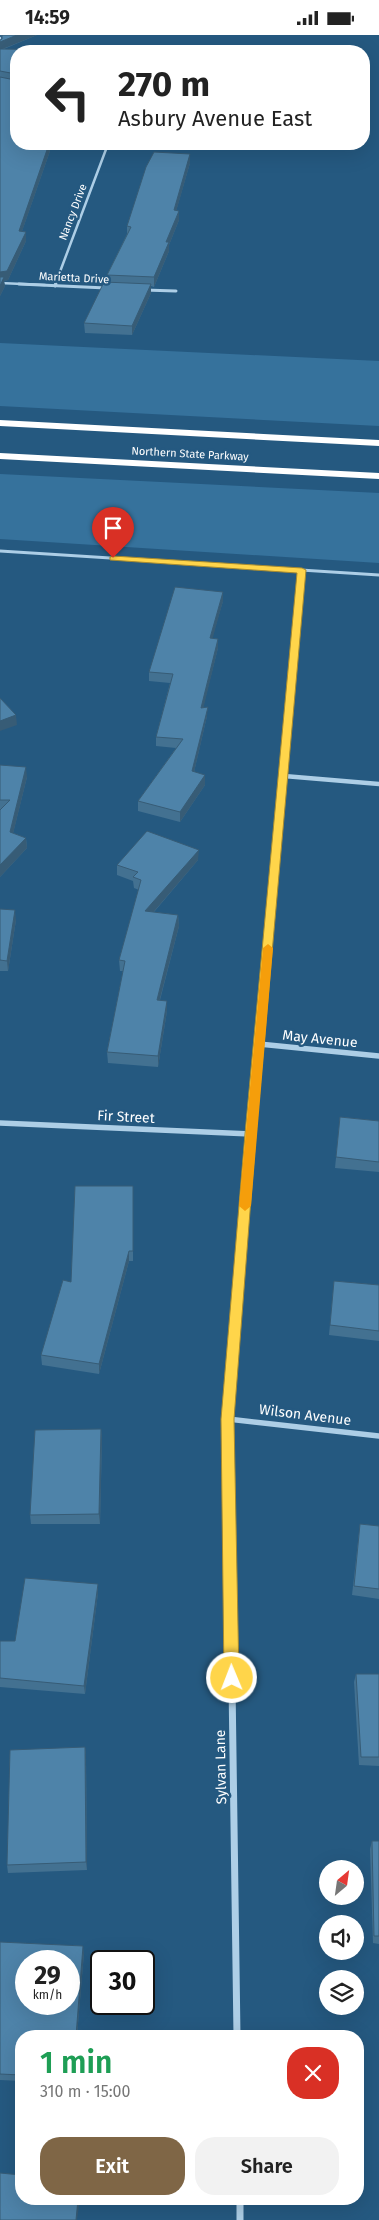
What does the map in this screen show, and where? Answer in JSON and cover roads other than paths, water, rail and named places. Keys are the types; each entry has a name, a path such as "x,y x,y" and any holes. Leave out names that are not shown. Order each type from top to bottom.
{"highway":[{"name":"Northern State Parkway","path":"0,423 379,443"},
{"name":"Northern State Parkway","path":"0,456 379,476"}],"street":[{"path":"0,38 0,45"},
{"name":"Nancy Drive","path":"54,286 106,150"},
{"name":"Marietta Drive","path":"0,283 111,288"},
{"path":"139,289 176,291"},
{"path":"0,551 379,575"},
{"name":"Sylvan Lane","path":"237,2030 228,1419 250,1134 302,570"},
{"path":"284,776 379,784"},
{"name":"May Avenue","path":"259,1044 379,1056"},
{"name":"Fir Street","path":"0,1123 250,1134"},
{"name":"Wilson Avenue","path":"228,1419 379,1436"},
{"path":"240,2205 240,2220"}]}
